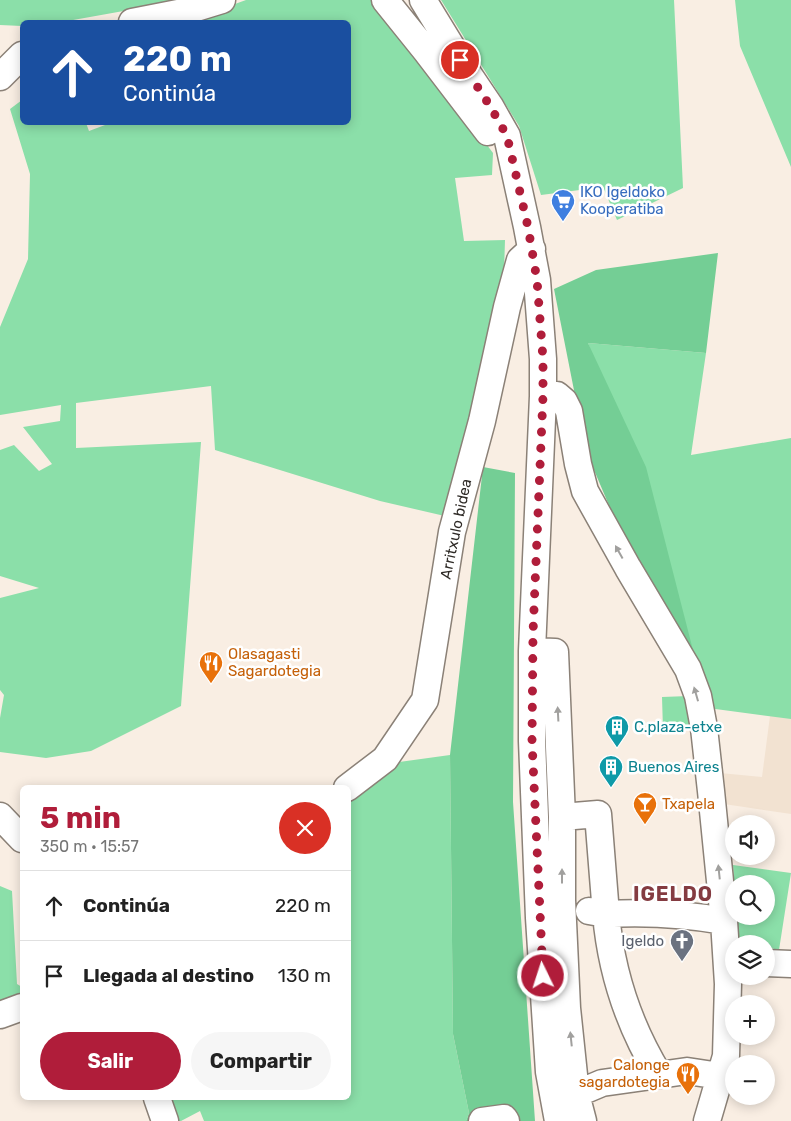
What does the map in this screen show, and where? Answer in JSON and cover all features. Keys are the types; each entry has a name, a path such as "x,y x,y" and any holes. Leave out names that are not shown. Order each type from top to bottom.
{"street":[{"path":"142,20 183,12 222,0"},
{"path":"385,0 432,58 496,143 513,169"},
{"path":"423,0 507,136 537,280 543,359 543,396 532,651 532,741 549,1072 558,1121"},
{"path":"0,76 20,56"},
{"name":"Arritxulo bidea","path":"351,785 385,759 425,700 452,532 482,421 520,260 532,249"},
{"path":"543,396 557,396 564,401 569,412 578,464 586,491 692,678 698,696 704,728 726,935"},
{"path":"532,651 555,652 562,817 562,900 568,1008 576,1094 583,1121"},
{"path":"562,817 598,814 597,912 609,946 618,984 647,1055 659,1075"},
{"path":"0,816 20,837"},
{"path":"597,912 640,912 697,916 724,921"},
{"path":"775,963 791,964"},
{"path":"707,1121 726,1056 728,985"},
{"path":"0,1015 20,1008"},
{"path":"576,1094 602,1083 687,1071 720,1076"},
{"path":"157,1100 165,1121"},
{"path":"482,1121 504,1118 506,1121"}],"shaded area":[{"path":"791,665 791,814 724,804 720,773 762,777 770,716"}],"green space":[{"path":"0,0 185,0 73,20 20,20 20,26 0,25"},
{"path":"246,0 373,0 409,41 493,153 492,175 455,178 464,241 505,240 503,306 449,517 380,501 215,450 211,386 76,403 76,448 201,442 181,706 91,751 46,758 0,752 0,718 4,695 0,690 0,598 39,588 0,576 0,450 14,445 39,471 52,464 23,427 60,421 61,405 0,415 0,327 28,259 30,174 10,109 20,102 20,125 87,125 89,131 105,125 351,125 351,20 191,20"},
{"path":"441,0 674,0 683,188 617,220 603,187 541,195 519,126"},
{"path":"735,0 791,0 791,167 740,46"},
{"path":"718,253 706,353 588,343 646,467 694,654 638,574 586,451 554,289 596,270"},
{"path":"588,343 706,353 691,455 791,438 791,719 708,708 694,654"},
{"path":"483,467 515,473 513,802 535,1121 466,1121 469,1113 453,1034 450,755"},
{"path":"689,696 692,730 663,730 662,697"},
{"path":"450,755 453,1034 469,1113 466,1121 204,1121 200,1111 181,1121 173,1121 166,1100 351,1100 351,794 392,763"},
{"path":"733,865 791,873 779,950 775,949 775,935 737,935 736,925 775,925 775,875 734,875"},
{"path":"0,886 12,891 17,984 20,986 20,1001 0,1007"}],"place":[{"name":"IKO Igeldoko Kooperatiba","path":"563,222"},
{"name":"Olasagasti Sagardotegia","path":"211,684"},
{"name":"C.plaza-etxe","path":"617,748"},
{"name":"Buenos Aires","path":"611,788"},
{"name":"Txapela","path":"645,825"},
{"name":"Igeldo","path":"682,962"},
{"name":"Calonge sagardotegia","path":"688,1095"}],"district":[{"name":"IGELDO","path":"673,894"}],"route":[{"path":"460,60 507,136 528,227 537,280 543,359 543,396 533,633 532,741 543,976"}]}
